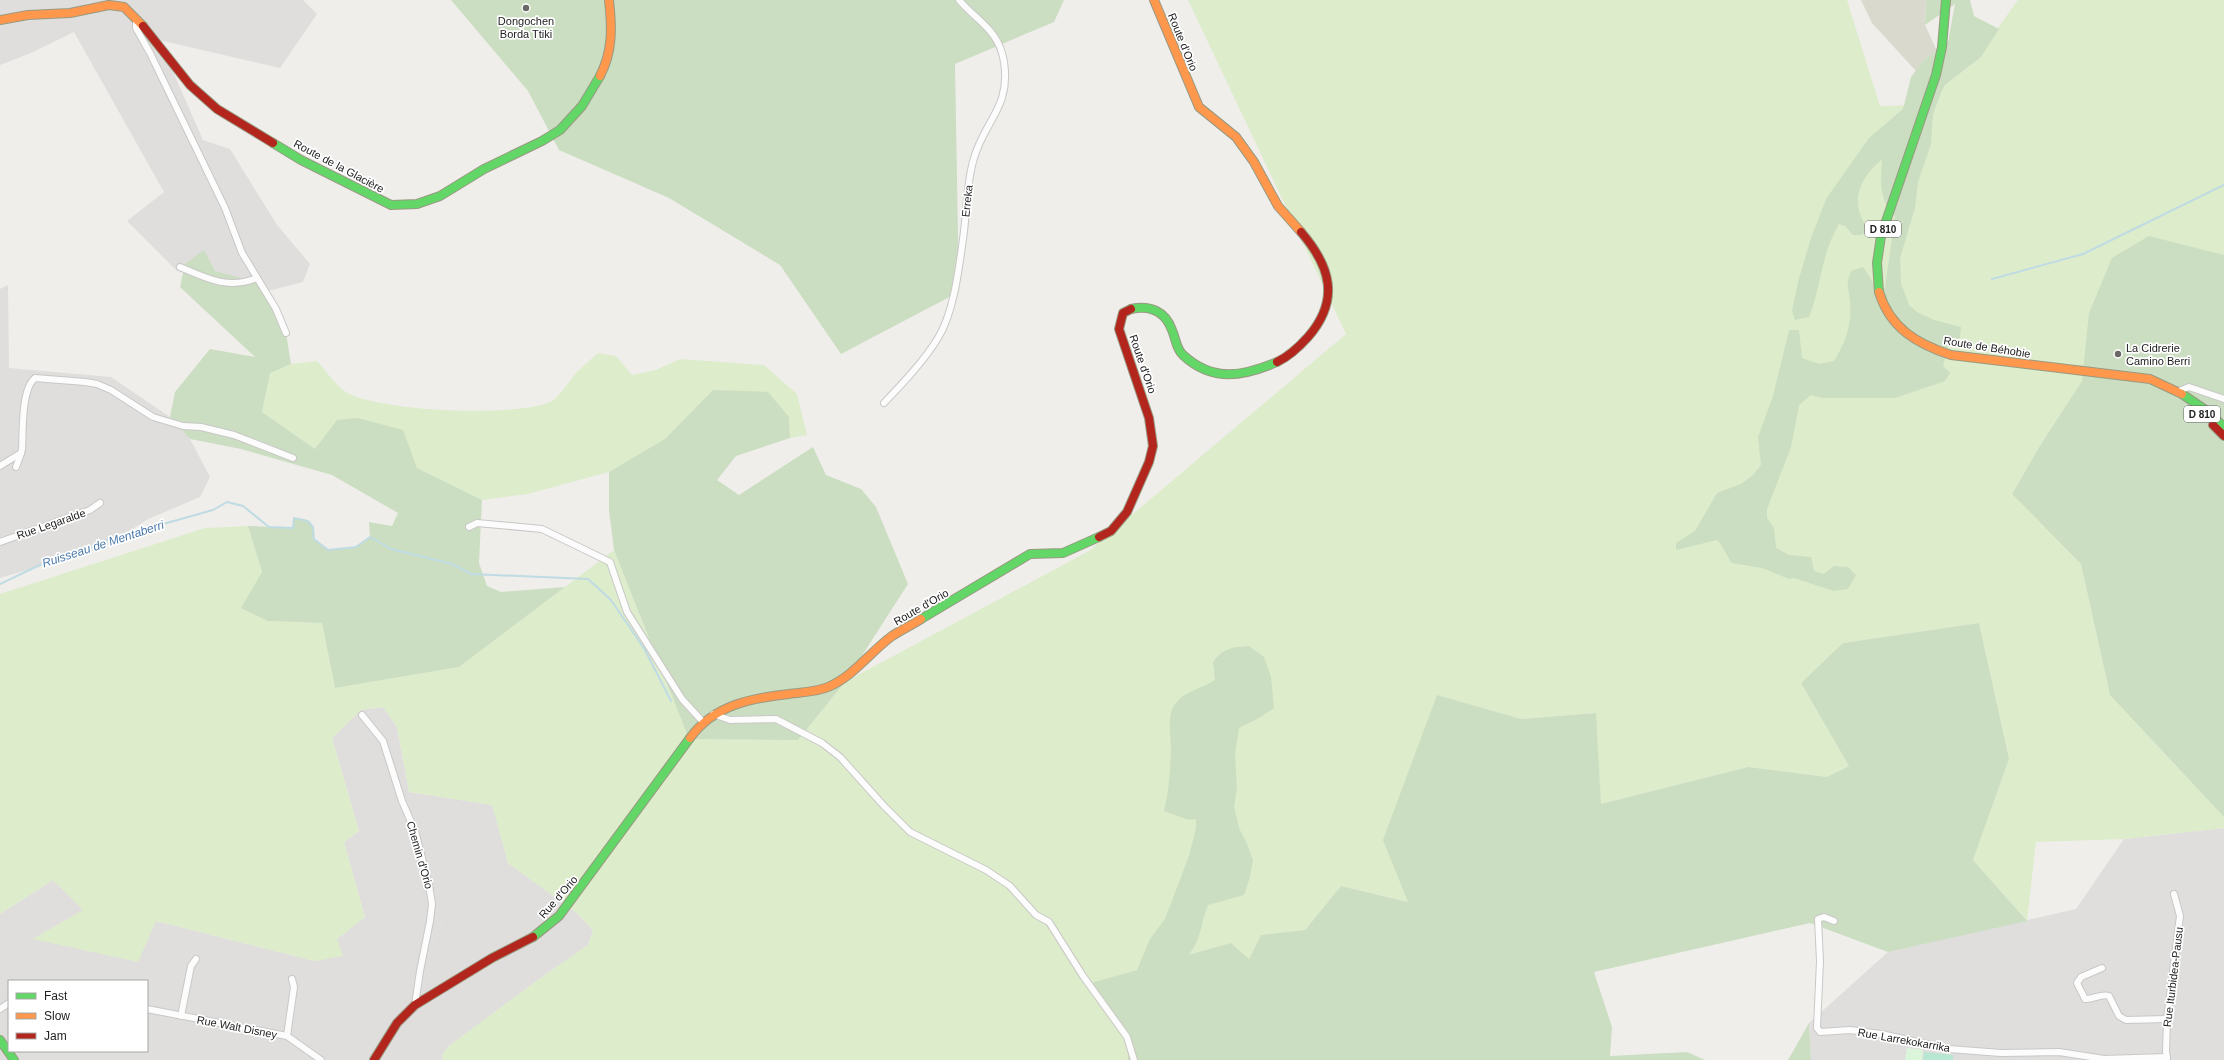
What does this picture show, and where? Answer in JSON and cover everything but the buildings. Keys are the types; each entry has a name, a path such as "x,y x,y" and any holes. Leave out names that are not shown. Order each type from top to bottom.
{"street":[{"name":"Route de la Glacière","path":"0,20 28,15 70,13 117,5 130,11 190,85 217,109 301,160 391,205 407,208 427,202 485,169 560,130 580,108 597,82 609,55 612,33 610,0"},
{"name":"Erreka","path":"884,403 938,338 945,323 951,305 963,240 969,180 974,157 1004,97 1004,62 1001,48 993,33 959,0"},
{"name":"Route d'Orio","path":"702,722 713,714 754,698 814,691 828,687 846,676 892,636 978,588 1018,560 1030,554 1063,553 1073,550 1111,531 1127,512 1149,462 1153,446 1149,418 1119,329 1123,314 1129,309 1144,306 1157,310 1172,329 1177,346 1183,355 1207,370 1232,376 1256,371 1286,358 1298,348 1317,326 1324,312 1329,296 1328,282 1322,264 1311,244 1278,206 1254,162 1236,137 1199,107 1154,0"},
{"name":"Route de Béhobie","path":"1946,0 1936,73 1884,226 1878,255 1878,290 1890,317 1908,336 1927,347 1951,355 2150,379 2180,392 2196,401 2224,427"},
{"path":"138,20 136,23 136,28 225,208 242,253 276,309 286,333"},
{"path":"180,267 216,283 236,285 256,278"},
{"path":"16,467 21,453 23,412 31,383 35,378 97,384 111,390 153,417 183,426 201,426 234,435 294,458"},
{"path":"2180,392 2189,387 2224,399"},
{"name":"Route de Béhobie","path":"2180,392 2224,436"},
{"path":"0,466 21,453"},
{"name":"Rue Legaralde","path":"0,542 90,510 100,503"},
{"path":"469,527 477,523 542,529 610,562 627,612 682,699 702,722"},
{"path":"713,714 730,720 776,719 822,743 840,757 884,806 910,832 986,870 1010,886 1036,915 1049,922 1083,976 1127,1037 1134,1060"},
{"name":"Chemin d'Orio","path":"362,715 382,740 402,800 415,831 429,885 432,904 415,1006"},
{"name":"Rue d'Orio","path":"374,1060 397,1024 415,1006 492,958 540,933 559,916 702,722"},
{"name":"Rue Iturbidea-Pausu","path":"2167,1058 2167,1018 2180,916 2174,894"},
{"name":"Rue Larrekokarrika","path":"1834,921 1824,917 1818,920 1820,961 1817,1028 1820,1032 1858,1031 1881,1034 1949,1049 2001,1053 2059,1052 2104,1059 2167,1058"},
{"path":"182,1016 191,966 196,959"},
{"path":"2102,968 2081,977 2077,983 2085,999 2091,1000 2104,994 2109,996 2119,1016 2126,1020 2167,1018"},
{"path":"287,1036 294,987 292,979"},
{"name":"Rue Walt Disney","path":"148,1009 287,1036 321,1060"},
{"path":"0,1040 14,1060"}],"shaded area":[{"path":"0,0 303,0 317,14 280,68 159,40 203,140 230,149 277,225 310,264 303,282 272,290 257,288 197,273 177,271 127,221 164,192 74,32 31,53 0,65"},
{"path":"1861,0 1926,0 1925,25 1937,51 1923,61 1916,71 1872,23"},
{"path":"8,285 9,368 111,377 170,417 190,439 210,477 200,497 148,519 103,548 0,578 0,289"},
{"path":"383,707 397,727 409,792 493,805 508,863 578,914 593,930 588,945 535,982 449,1046 442,1055 443,1060 0,1060 0,914 53,880 84,910 33,939 156,921 315,961 337,939 365,917 344,842 359,831 332,738 361,710"},
{"path":"2224,828 2224,1060 1811,1060 1809,1023 1888,952 2076,909 2124,839"},
{"path":"442,920 444,923 436,939 433,953 427,957 433,929 437,922"}],"green space":[{"path":"451,0 1064,0 1054,22 955,64 959,292 841,354 780,265 669,198 559,150 528,91"},
{"path":"1188,0 1847,0 1880,106 1919,105 1971,65 2018,0 2224,0 2224,454 2082,381 2041,444 2012,494 2081,564 2110,695 2224,817 2224,828 2124,839 2036,842 2027,921 1973,860 2009,759 1979,623 1843,643 1801,683 1849,766 1827,777 1748,767 1601,804 1595,713 1521,719 1437,695 1409,902 1341,886 1305,930 1261,935 1249,959 1231,943 1092,983 1127,1037 1128,1060 443,1060 442,1055 449,1046 535,982 588,945 593,930 578,914 508,863 492,805 409,792 397,727 383,707 361,710 332,738 359,831 344,842 365,917 337,939 343,956 315,961 156,921 138,962 33,939 83,910 53,880 0,914 0,594 205,528 248,526 262,572 268,621 322,623 335,688 459,667 614,550 689,739 798,740 845,682 1089,551 1346,334"},
{"path":"1926,0 1970,0 1974,16 1999,29 1981,57 1945,85 1941,93 1933,114 1931,144 1918,182 1915,208 1900,258 1901,283 1909,305 1917,312 1934,320 1961,327 1960,338 1948,346 1943,366 1950,373 1945,381 1895,398 1822,398 1811,395 1799,405 1791,447 1767,509 1767,518 1774,528 1776,548 1789,555 1811,557 1814,571 1824,574 1834,566 1848,567 1856,575 1848,589 1834,591 1794,578 1789,579 1762,568 1732,563 1717,540 1676,550 1676,543 1695,531 1717,493 1741,484 1753,475 1761,465 1758,437 1773,396 1789,330 1799,330 1802,358 1819,364 1834,361 1845,340 1849,325 1850,296 1848,284 1851,271 1863,267 1878,290 1885,288 1895,216 1883,196 1881,183 1882,160 1876,164 1867,175 1858,195 1860,213 1867,230 1862,235 1853,235 1845,226 1839,224 1828,248 1809,317 1795,320 1792,311 1798,282 1811,238 1826,199 1869,138 1903,109 1911,77 1923,61 1948,42 1955,4 1925,25"},
{"path":"2149,236 2224,255 2224,817 2110,695 2081,564 2012,494 2041,444 2082,381 2089,313 2112,258"},
{"path":"204,250 215,271 259,283 286,333 291,364 270,373 262,412 315,449 337,420 358,418 403,430 417,468 482,500 479,563 487,586 501,592 565,587 459,667 335,688 322,623 268,621 241,608 262,572 248,526 292,528 294,518 308,521 313,527 314,540 328,550 356,547 370,537 369,522 392,526 398,513 332,475 241,449 190,439 170,417 175,392 210,349 255,357 180,287 185,264"},
{"path":"598,353 616,356 632,375 656,370 680,359 764,365 797,394 807,435 790,438 789,417 713,390 665,440 609,472 528,494 482,500 417,468 402,430 315,449 262,412 269,373 291,364 317,361 343,390 359,397 383,403 413,408 446,410 510,410 535,406 552,401 562,392 576,373"},
{"path":"713,390 768,392 789,417 790,438 736,456 717,480 739,495 813,447 826,475 861,489 876,507 908,584 845,682 798,740 689,739 614,550 609,510 609,472 665,439"},
{"path":"1979,623 2009,759 1973,860 2027,921 1888,952 1810,923 1594,972 1612,1027 1610,1056 1687,1052 1705,1060 1128,1060 1127,1037 1091,983 1137,970 1150,939 1165,919 1189,856 1196,828 1196,819 1189,820 1164,811 1170,774 1171,713 1176,703 1184,695 1215,680 1213,662 1217,657 1229,649 1249,646 1264,657 1271,677 1274,708 1259,718 1239,728 1235,754 1237,789 1234,806 1239,828 1248,846 1253,861 1244,895 1208,905 1196,944 1188,955 1231,943 1249,959 1261,935 1305,930 1341,886 1408,902 1383,840 1437,695 1521,719 1596,713 1601,804 1748,767 1827,777 1849,766 1801,683 1843,643"},
{"path":"1809,1023 1811,1060 1788,1060"},
{"path":"1907,1048 1923,1050 1922,1060 1905,1060"},
{"path":"1924,1052 1953,1055 1953,1060 1923,1060"}],"waterway":[{"path":"1992,279 2083,254 2224,185"},
{"name":"Ruisseau de Mentaberri","path":"0,584 48,561 72,556 110,539 213,510 227,502 243,506 269,527 293,528 294,518 308,521 313,527 314,539 328,550 356,547 370,537 391,549 452,564 471,574 588,579 611,600 645,650 671,701"}],"traffic: fast":[{"path":"1879,292 1877,263 1881,236 1936,75 1942,47 1946,0"},
{"path":"273,143 301,160 391,205 417,204 440,196 484,169 542,141 560,130 582,106 600,76"},
{"path":"1131,309 1144,308 1161,314 1169,323 1177,347 1181,353 1194,364 1206,370 1217,373 1241,373 1253,371 1277,362"},
{"path":"2182,394 2207,411 2224,427"},
{"path":"921,619 1030,554 1063,553 1099,537"},
{"path":"533,937 559,916 690,738"},
{"path":"0,1040 8,1051"},
{"path":"8,1052 14,1060"}],"traffic: slow":[{"path":"600,76 609,48 611,29 609,0"},
{"path":"1154,0 1199,107 1236,137 1254,162 1278,206 1301,232"},
{"path":"0,20 28,15 70,13 109,5 124,7 143,26"},
{"path":"1879,292 1890,315 1906,333 1916,340 1939,351 1951,355 2150,379 2182,394"},
{"path":"690,738 710,718 734,705 761,698 809,692 828,687 846,677 892,636 921,619"}],"traffic: jam":[{"path":"143,26 190,85 217,109 273,143"},
{"path":"1277,362 1294,351 1308,337 1325,310 1328,297 1328,284 1325,271 1319,258 1301,232"},
{"path":"1099,537 1111,531 1127,512 1149,462 1153,446 1149,418 1119,329 1123,313 1131,309"},
{"path":"2213,425 2224,436"},
{"path":"374,1060 397,1023 415,1005 492,958 533,937"}],"place":[{"name":"Dongochen Borda Ttiki","path":"526,8"},
{"name":"La Cidrerie Camino Berri","path":"2118,354"}]}
